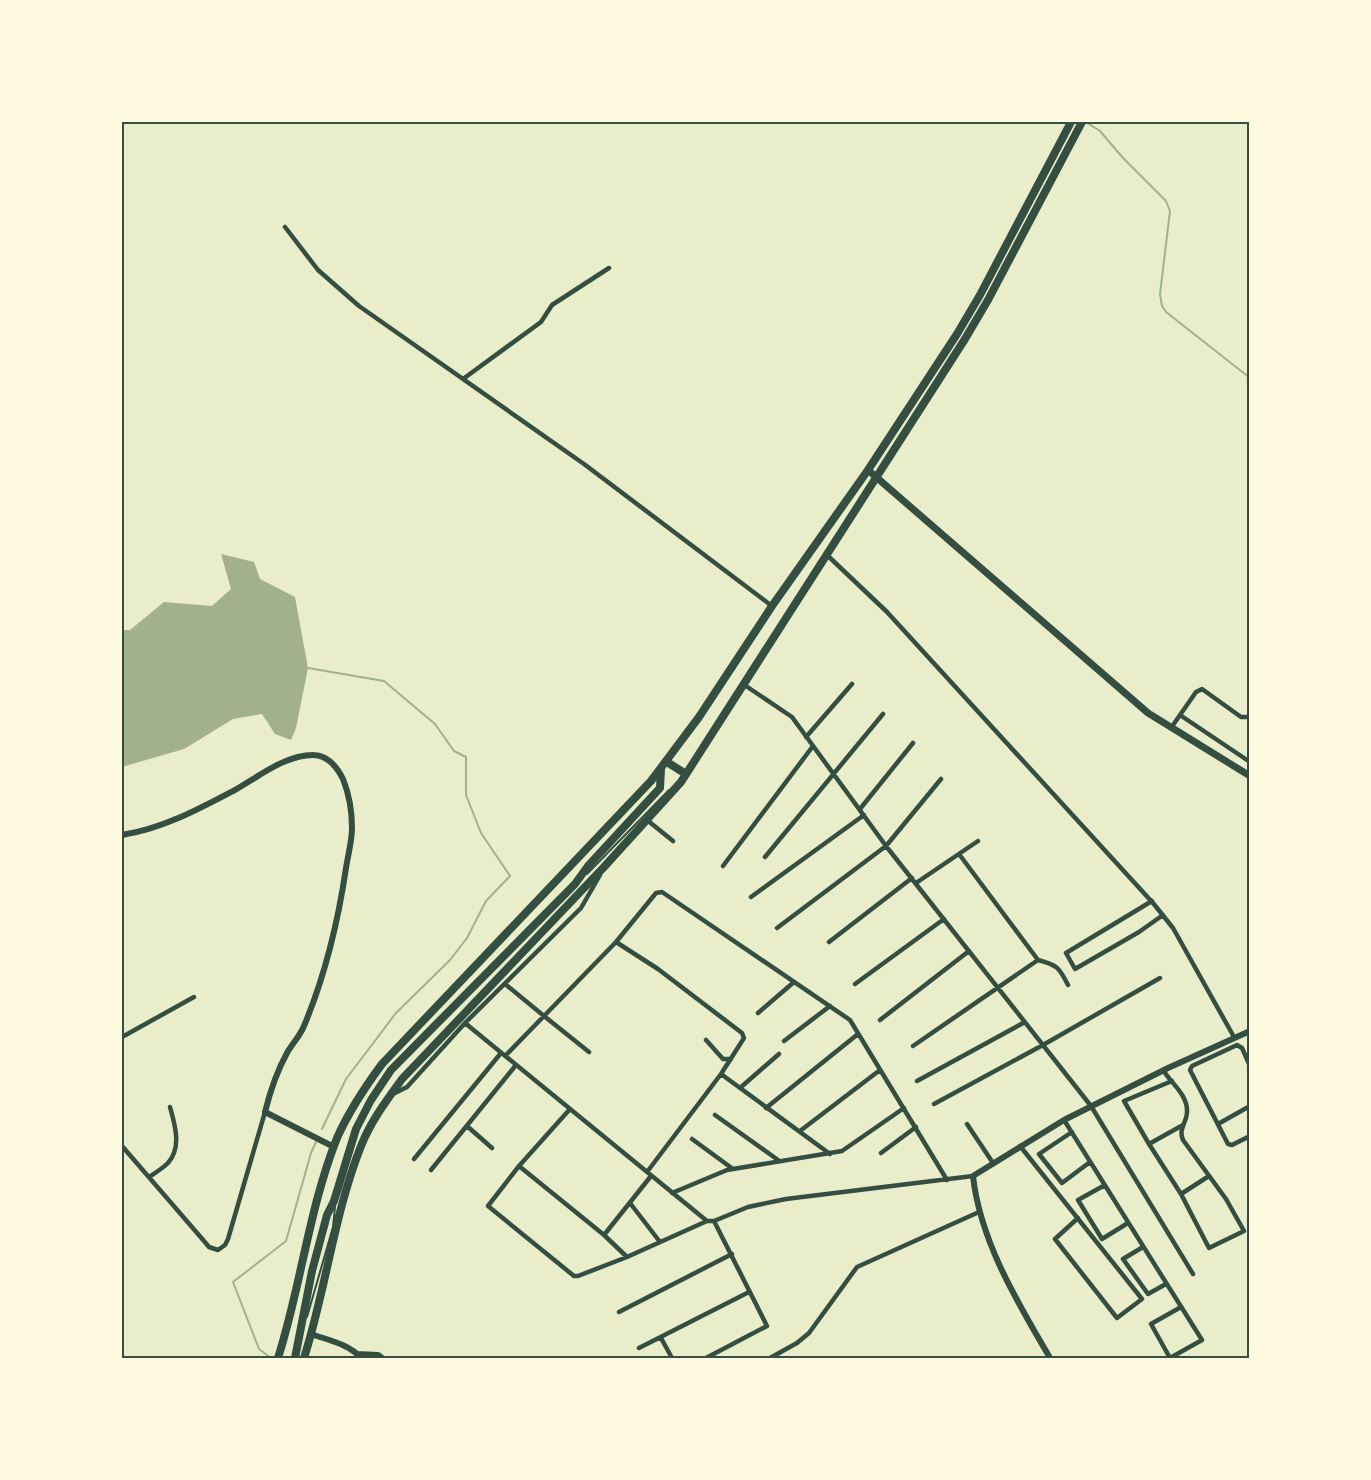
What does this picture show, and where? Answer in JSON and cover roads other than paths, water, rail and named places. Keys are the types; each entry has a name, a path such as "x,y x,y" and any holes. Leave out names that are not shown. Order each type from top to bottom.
{"highway":[{"path":"278,1359 323,1182 334,1147 356,1100 382,1064 667,762 772,606 868,470 957,334 1071,122"},
{"path":"304,1359 349,1180 362,1145 378,1113 402,1079 604,867 681,782 988,300 1082,122"},
{"path":"667,762 686,774"},
{"path":"295,1359 312,1271 327,1215 334,1201 356,1130 371,1100 391,1070 575,884 588,866 660,788 661,769"},
{"path":"293,1306 299,1332"}],"main road":[{"path":"868,470 1144,710 1250,776"}],"street":[{"path":"285,227 318,270 359,306 584,464 772,606"},
{"path":"463,379 541,322 552,305 609,268"},
{"path":"827,555 887,612 1152,901 1173,928 1234,1037"},
{"path":"743,684 792,717 886,846 1091,1106 1193,1274"},
{"path":"806,737 852,684"},
{"path":"1171,728 1196,692 1202,689 1241,717 1250,717"},
{"path":"765,857 883,714"},
{"path":"1180,715 1250,762"},
{"path":"860,810 913,743"},
{"path":"723,866 813,746"},
{"path":"122,835 153,828 174,820 277,766 313,755 324,757 333,763 340,773 347,789 352,828 343,891 321,978 303,1029 287,1053 271,1089 225,1245 218,1250 209,1247 122,1146"},
{"path":"777,928 886,846 941,779"},
{"path":"752,897 864,815"},
{"path":"647,820 673,841"},
{"path":"829,942 914,880 978,841"},
{"path":"959,854 1038,960 1053,964 1060,969 1068,985"},
{"path":"391,1095 407,1087 465,1023 580,909 604,867"},
{"path":"414,1159 503,1054 544,1016 616,942 656,893 662,892 850,1020 947,1180"},
{"path":"1152,901 1066,953 1075,969 1139,932 1163,915"},
{"path":"855,984 944,919"},
{"path":"604,1235 630,1203 744,1040 742,1033 658,969 616,942"},
{"path":"880,1020 969,951"},
{"path":"913,1046 1038,960"},
{"path":"933,1104 1160,978"},
{"path":"758,1013 794,982"},
{"path":"505,984 589,1052"},
{"path":"122,1037 194,997"},
{"path":"784,1041 830,1006"},
{"path":"917,1081 1025,1022"},
{"path":"465,1023 706,1221"},
{"path":"570,1109 519,1166 488,1206 574,1276 582,1276 706,1221 714,1221 748,1208 786,1199 973,1176 1064,1120 1165,1069 1250,1031"},
{"path":"766,1108 858,1034"},
{"path":"706,1040 723,1059 731,1059"},
{"path":"1250,1066 1242,1048 1237,1045 1192,1066 1190,1070 1229,1145 1250,1136"},
{"path":"740,1088 779,1054"},
{"path":"431,1170 516,1065"},
{"path":"1165,1069 1175,1083 1187,1110 1181,1132 1183,1140 1226,1199 1244,1231 1209,1248 1181,1194 1124,1101 1172,1081"},
{"path":"800,1131 880,1070"},
{"path":"721,1074 830,1154"},
{"path":"1218,1124 1250,1106"},
{"path":"149,1177 168,1162 173,1154 176,1130 170,1107"},
{"path":"672,1192 733,1169 830,1154 848,1148 904,1108"},
{"path":"265,1112 334,1147"},
{"path":"715,1115 779,1161"},
{"path":"1064,1120 1202,1340 1170,1358 1150,1324 1181,1307"},
{"path":"967,1124 993,1163"},
{"path":"1149,1144 1183,1125"},
{"path":"467,1126 492,1148"},
{"path":"881,1153 916,1127"},
{"path":"1071,1132 1040,1154 1062,1183 1090,1162"},
{"path":"692,1139 733,1169"},
{"path":"1020,1146 1078,1218 1142,1299 1117,1318 1055,1239 1078,1218"},
{"path":"519,1166 604,1235 627,1257"},
{"path":"973,1176 979,1212 1016,1300 1050,1359"},
{"path":"1181,1194 1209,1176"},
{"path":"1105,1185 1078,1200 1102,1239 1128,1223"},
{"path":"630,1203 660,1242"},
{"path":"770,1359 809,1333 857,1267 979,1212"},
{"path":"706,1359 767,1326 714,1221"},
{"path":"1143,1247 1123,1259 1148,1294 1166,1284"},
{"path":"619,1312 732,1254"},
{"path":"639,1347 749,1292"},
{"path":"311,1334 341,1344 359,1356 378,1355 382,1359"},
{"path":"661,1338 672,1359"}],"lane":[{"path":"575,884 665,793 681,782"}],"waterway":[{"path":"1089,124 1100,131 1166,201 1170,211 1160,294 1162,306 1166,312 1250,378"},
{"path":"308,668 384,681 435,724 454,751 466,757 466,795 481,833 510,876 486,901 467,938 450,960 396,1013 346,1079 322,1129"},
{"path":"271,1358 259,1349 233,1282 286,1241 316,1142"}]}
